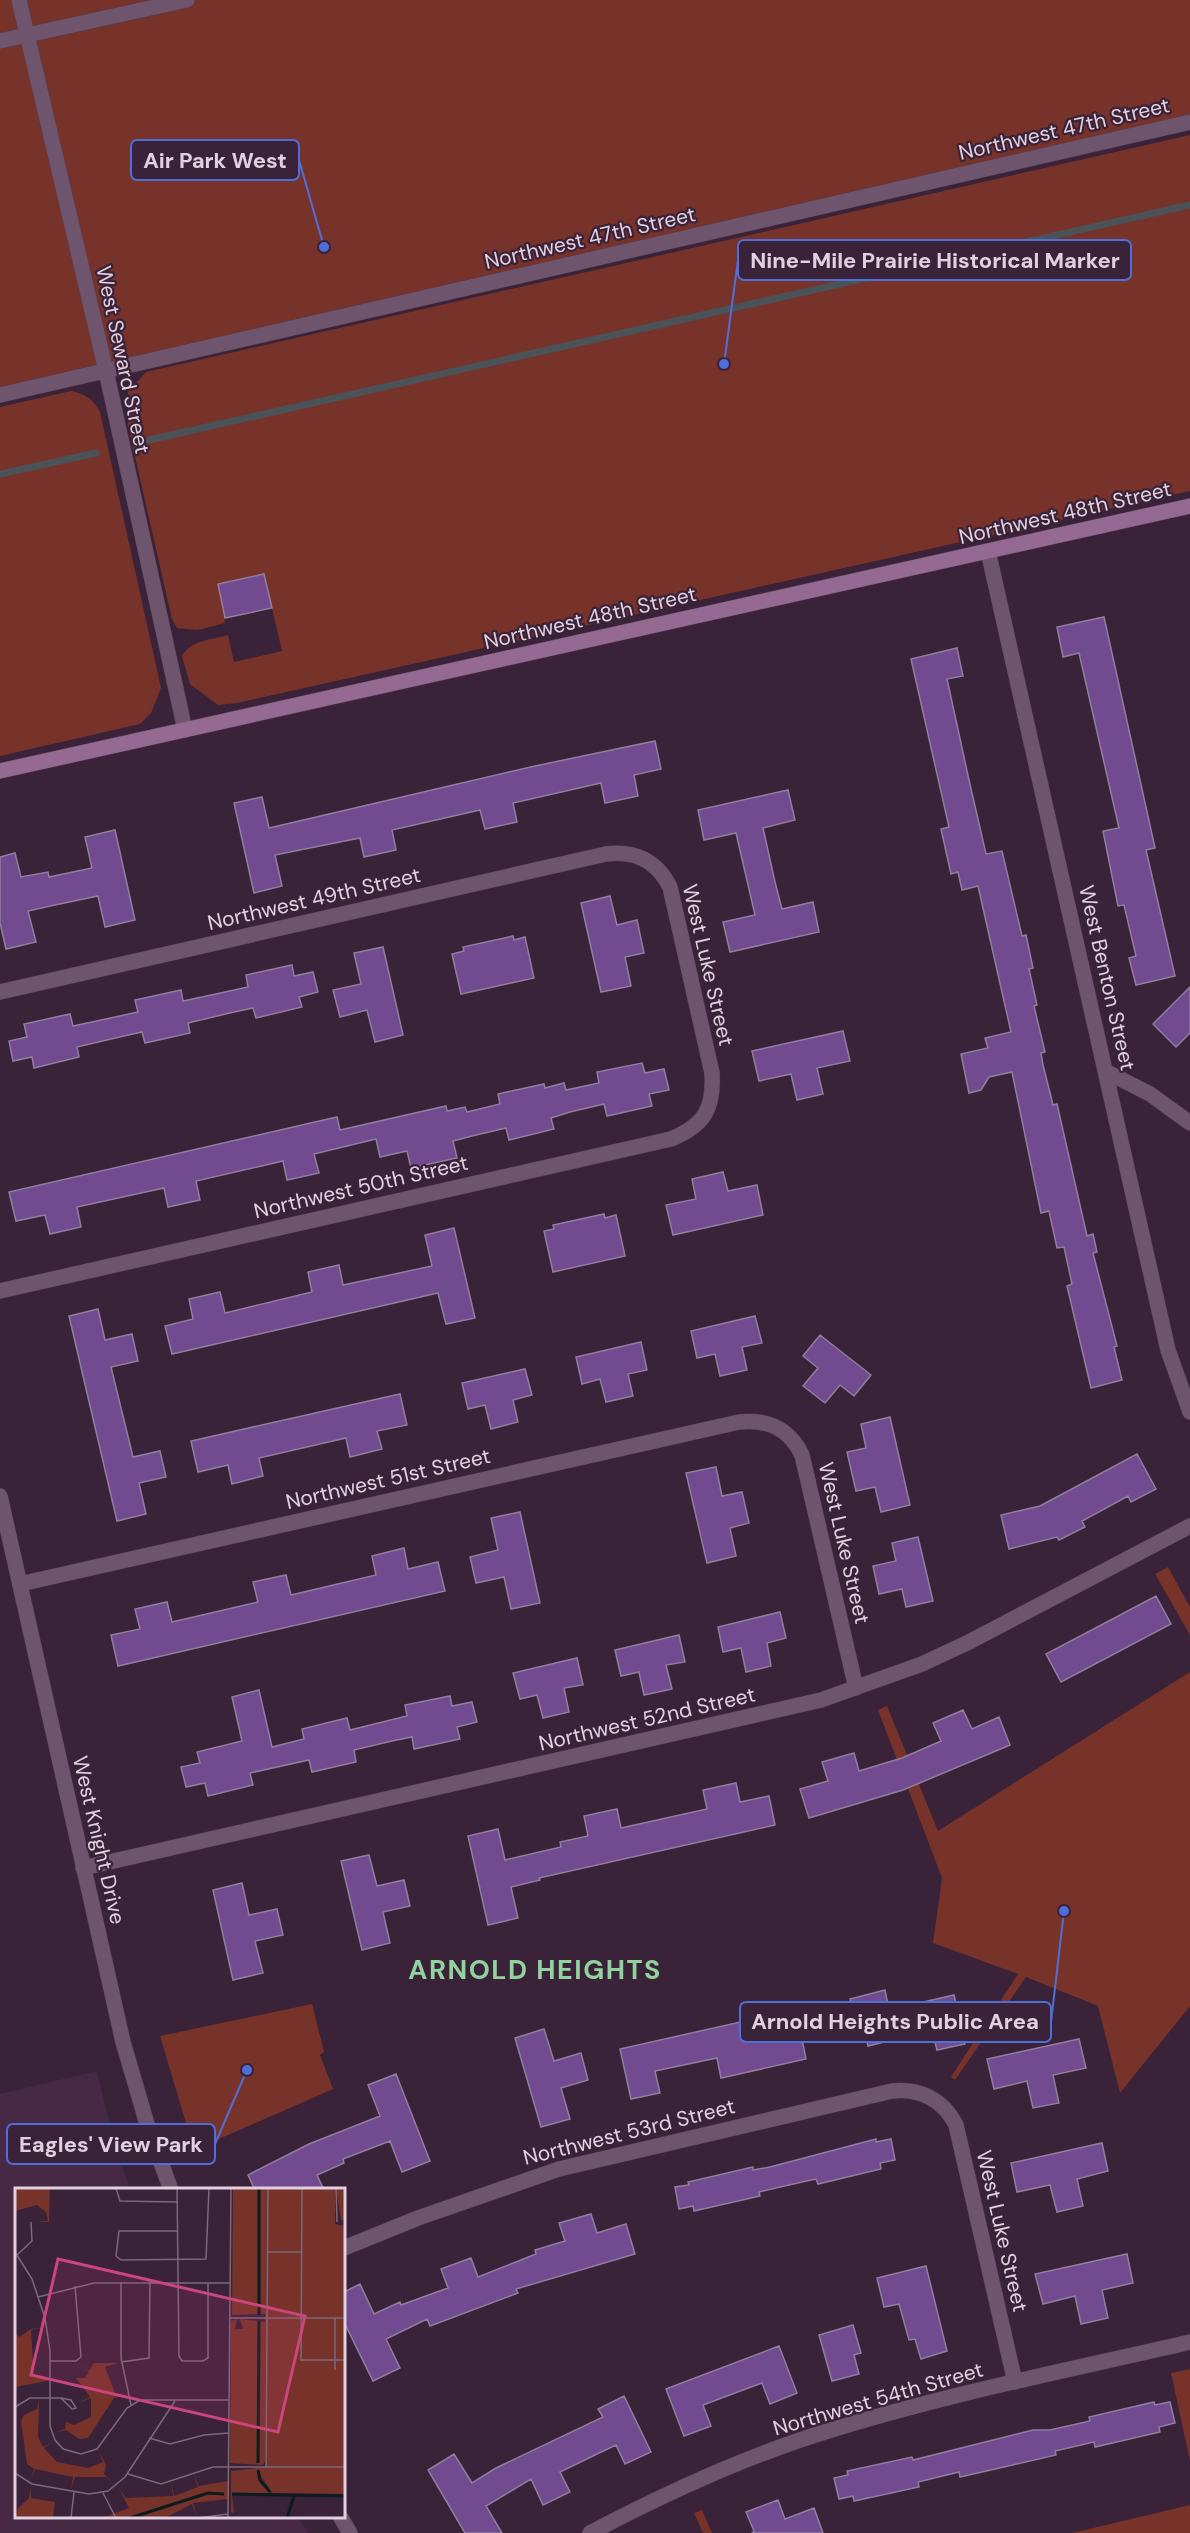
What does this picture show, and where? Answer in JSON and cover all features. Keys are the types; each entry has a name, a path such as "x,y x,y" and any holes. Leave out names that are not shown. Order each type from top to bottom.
{"main road":[{"name":"Northwest 48th Street","path":"0,771 1190,506"}],"street":[{"name":"West Seward Street","path":"19,0 106,371 185,730"},
{"path":"0,41 187,0"},
{"name":"Northwest 47th Street","path":"0,395 1190,122"},
{"name":"West Benton Street","path":"988,551 1168,1350 1190,1412"},
{"name":"Northwest 49th Street","path":"0,992 606,854 639,856"},
{"name":"West Luke Street","path":"639,856 660,871 673,895 712,1073 712,1098"},
{"path":"1107,1072 1150,1094 1190,1123"},
{"name":"Northwest 50th Street","path":"0,1291 671,1139 686,1133 698,1124 706,1113 712,1098"},
{"name":"Northwest 51st Street","path":"20,1584 739,1422 766,1423"},
{"name":"West Luke Street","path":"766,1423 793,1438 802,1455 856,1689"},
{"name":"West Knight Drive","path":"0,1496 123,2042 147,2124 170,2188"},
{"name":"Northwest 52nd Street","path":"83,1868 786,1709 856,1689 969,1642 1190,1526"},
{"name":"Northwest 53rd Street","path":"345,2248 499,2188 597,2158 892,2091 917,2091 931,2098"},
{"name":"West Luke Street","path":"931,2098 952,2117 958,2134 1015,2382"},
{"name":"Northwest 54th Street","path":"591,2533 689,2485 826,2431 1015,2382 1190,2342"},
{"path":"341,2518 350,2533"}],"shaded area":[{"path":"0,0 1190,0 1190,122 0,395"},
{"path":"1190,135 1190,491 237,703 218,705 190,684 182,656 202,641 228,635 234,662 282,651 264,574 218,584 225,623 198,630 177,628 172,619 128,426 128,392 146,372"},
{"path":"71,391 89,398 100,412 161,688 151,713 140,724 0,756 0,407"},
{"path":"1168,1567 1190,1607 1190,1635 1155,1574"},
{"path":"1190,1672 1190,2006 1120,2093 1098,2006 1026,1977 955,2080 951,2077 1018,1974 933,1943 942,1878 878,1710 887,1706 938,1831"},
{"path":"312,2004 324,2052 320,2055 333,2089 194,2150 160,2036"},
{"path":"97,2071 114,2144 130,2188 15,2188 15,2518 299,2518 308,2533 0,2533 0,2094"},
{"path":"1190,2369 1190,2461 1171,2373"},
{"path":"1190,2505 1190,2533 1072,2533 1085,2530"},
{"path":"702,2510 712,2533 703,2533 694,2513"}],"building":[{"path":"264,574 272,608 225,618 218,584"},
{"path":"1104,617 1155,848 1146,850 1175,976 1136,985 1129,958 1136,956 1124,905 1118,906 1103,831 1119,828 1079,653 1063,657 1057,627"},
{"path":"957,648 963,676 947,679 969,780 986,854 1002,851 1022,936 1026,935 1033,968 1029,969 1037,1005 1034,1006 1045,1052 1041,1053 1043,1065 1053,1105 1057,1104 1087,1236 1093,1234 1097,1252 1093,1253 1117,1346 1114,1347 1122,1380 1091,1388 1067,1286 1072,1284 1064,1247 1057,1248 1049,1211 1041,1213 1012,1072 989,1077 981,1090 969,1093 961,1054 988,1048 985,1038 1011,1032 978,886 962,890 958,872 951,874 941,829 949,827 911,659"},
{"path":"655,741 661,769 634,775 638,796 605,803 601,783 513,803 517,822 485,829 480,810 392,830 396,850 364,857 360,838 275,855 282,886 254,893 234,803 262,797 269,828 535,766"},
{"path":"788,790 795,820 763,828 782,909 813,902 819,932 730,952 723,922 755,915 736,833 704,840 698,810"},
{"path":"115,830 135,920 105,927 98,896 28,911 36,942 6,949 0,923 0,857 15,853 21,877 48,872 49,877 92,868 85,837"},
{"path":"610,896 617,925 637,920 644,953 625,957 631,986 601,992 581,903"},
{"path":"513,936 514,940 525,937 534,978 461,994 452,954 464,951 463,947"},
{"path":"383,947 403,1035 375,1042 367,1010 340,1017 333,990 361,984 354,953"},
{"path":"292,965 294,976 313,972 318,992 299,997 302,1007 256,1018 253,1008 234,1012 188,1023 190,1033 145,1043 142,1032 124,1036 77,1047 79,1057 34,1068 32,1057 13,1061 9,1041 27,1037 24,1024 70,1014 73,1026 138,1012 135,1000 181,990 183,1001 248,987 246,975"},
{"path":"1190,987 1190,1033 1176,1047 1153,1024"},
{"path":"843,1031 850,1061 817,1068 823,1094 797,1100 791,1074 759,1081 752,1051"},
{"path":"642,1063 645,1073 664,1069 669,1090 649,1094 652,1106 607,1116 604,1104 570,1112 551,1118 554,1129 509,1140 506,1128 472,1136 453,1141 457,1158 411,1168 407,1151 380,1157 376,1139 314,1154 319,1173 287,1180 283,1161 196,1181 200,1200 168,1207 164,1188 77,1207 81,1227 50,1234 45,1215 16,1221 9,1192 337,1117 340,1130 446,1106 447,1111 465,1107 467,1112 500,1104 498,1094 544,1084 545,1088 564,1083 566,1090 599,1083 597,1072"},
{"path":"723,1172 728,1191 757,1185 763,1215 673,1235 666,1205 696,1199 692,1179"},
{"path":"604,1214 605,1218 616,1215 625,1256 553,1272 544,1231 554,1229 553,1225"},
{"path":"454,1228 475,1318 446,1324 438,1293 172,1354 165,1326 193,1319 189,1299 220,1292 225,1313 312,1292 308,1272 339,1265 343,1285 432,1266 425,1235"},
{"path":"98,1309 105,1340 132,1334 138,1361 111,1367 133,1457 160,1451 166,1477 139,1483 146,1514 117,1521 69,1316"},
{"path":"755,1316 762,1343 742,1347 747,1370 720,1376 715,1354 697,1358 691,1331"},
{"path":"820,1335 871,1375 854,1396 840,1385 825,1403 803,1386 818,1368 803,1356"},
{"path":"641,1342 647,1370 628,1374 633,1396 606,1402 600,1379 582,1384 576,1357"},
{"path":"525,1369 532,1395 513,1400 518,1422 491,1429 485,1405 468,1409 462,1383"},
{"path":"400,1394 407,1425 377,1431 382,1449 350,1457 346,1438 259,1458 263,1476 232,1484 228,1465 198,1472 191,1441"},
{"path":"890,1417 910,1505 881,1512 875,1487 856,1491 847,1452 866,1448 861,1424"},
{"path":"1137,1454 1156,1489 1131,1502 1128,1496 1082,1521 1085,1527 1059,1540 1057,1537 1009,1549 1001,1515 1040,1506"},
{"path":"716,1467 722,1496 742,1492 749,1523 730,1528 736,1556 707,1563 686,1473"},
{"path":"520,1512 540,1603 511,1609 504,1577 476,1583 470,1557 498,1550 491,1518"},
{"path":"918,1537 933,1601 906,1607 902,1589 879,1594 873,1566 896,1561 892,1543"},
{"path":"404,1548 408,1569 438,1562 445,1591 118,1666 111,1635 140,1629 135,1609 167,1602 172,1622 258,1602 253,1582 286,1575 291,1595 376,1575 372,1556"},
{"path":"1156,1596 1171,1624 1061,1682 1046,1654"},
{"path":"780,1612 786,1638 767,1643 771,1666 746,1672 741,1648 723,1652 718,1627"},
{"path":"679,1635 685,1662 666,1665 672,1689 644,1695 639,1672 621,1676 615,1650"},
{"path":"577,1658 583,1685 564,1688 569,1712 543,1718 537,1695 520,1699 513,1673"},
{"path":"259,1690 272,1747 304,1739 302,1729 347,1718 350,1730 407,1716 405,1705 450,1696 452,1706 472,1702 477,1722 457,1727 460,1739 414,1749 412,1737 354,1750 356,1762 312,1772 309,1760 250,1773 253,1785 208,1796 205,1783 186,1787 181,1767 200,1763 197,1752 242,1741 232,1697"},
{"path":"963,1710 972,1729 999,1717 1010,1745 903,1790 809,1818 800,1789 828,1781 822,1762 854,1753 859,1771 902,1758 941,1741 933,1723"},
{"path":"736,1783 740,1802 769,1796 775,1825 539,1878 540,1880 511,1887 518,1918 488,1925 468,1836 498,1829 505,1860 561,1847 560,1842 588,1836 584,1816 617,1809 621,1828 707,1809 703,1790"},
{"path":"369,1855 377,1886 404,1880 410,1906 383,1912 390,1943 362,1950 341,1861"},
{"path":"242,1883 249,1915 277,1909 283,1935 255,1941 263,1973 233,1980 213,1890"},
{"path":"885,1990 889,2010 954,1995 965,2044 937,2050 932,2030 868,2046 863,2025 857,2027 850,1999"},
{"path":"803,2008 809,2037 802,2039 806,2059 721,2078 717,2058 655,2071 660,2093 631,2099 620,2049"},
{"path":"544,2029 554,2061 581,2053 588,2080 561,2088 570,2119 541,2127 515,2038"},
{"path":"1079,2039 1086,2068 1053,2075 1059,2103 1033,2108 1027,2081 994,2089 987,2059"},
{"path":"396,2074 430,2161 402,2172 390,2141 343,2159 344,2163 317,2175 323,2188 254,2188 248,2175 309,2144 380,2116 368,2085"},
{"path":"876,2139 876,2142 891,2139 895,2160 880,2163 881,2169 818,2184 816,2179 802,2182 759,2192 760,2196 694,2211 693,2206 679,2209 675,2187 689,2185 688,2182 753,2167 753,2170 770,2167"},
{"path":"1102,2143 1108,2171 1077,2179 1083,2206 1057,2212 1050,2185 1017,2192 1011,2163"},
{"path":"591,2214 597,2233 626,2224 635,2254 516,2289 518,2293 430,2326 427,2319 386,2339 400,2368 373,2381 345,2324 345,2292 360,2284 374,2314 400,2302 401,2305 448,2288 441,2269 471,2258 478,2277 536,2254 535,2250 565,2241 559,2223"},
{"path":"1127,2254 1133,2283 1102,2290 1108,2318 1081,2324 1075,2296 1043,2304 1035,2274"},
{"path":"926,2266 947,2351 921,2359 915,2339 909,2340 899,2304 884,2307 877,2278"},
{"path":"853,2325 861,2353 854,2355 859,2374 832,2381 819,2335"},
{"path":"779,2346 797,2393 770,2404 762,2383 703,2405 711,2426 684,2436 666,2389"},
{"path":"624,2396 651,2452 625,2464 616,2445 560,2472 570,2492 543,2505 531,2479 486,2506 502,2533 465,2533 428,2470 454,2454 472,2483 496,2468 603,2417 598,2409"},
{"path":"1154,2402 1155,2405 1170,2402 1175,2423 1159,2427 1160,2432 1095,2447 1094,2442 1055,2451 1056,2455 960,2477 959,2472 918,2482 919,2487 854,2501 853,2496 839,2499 834,2478 848,2475 847,2471 912,2457 913,2460 1033,2430 1050,2430 1090,2421 1089,2417"},
{"path":"778,2500 785,2519 814,2508 823,2533 752,2533 754,2531 746,2512"}],"waterway":[{"path":"149,440 1190,205"},
{"path":"0,474 96,453"}],"place":[{"name":"Air Park West","path":"324,247"},
{"name":"Nine-Mile Prairie Historical Marker","path":"724,364"},
{"name":"Arnold Heights Public Area","path":"1064,1911"},
{"name":"Eagles' View Park","path":"247,2070"}],"district":[{"name":"ARNOLD HEIGHTS","path":"535,1969"}]}
